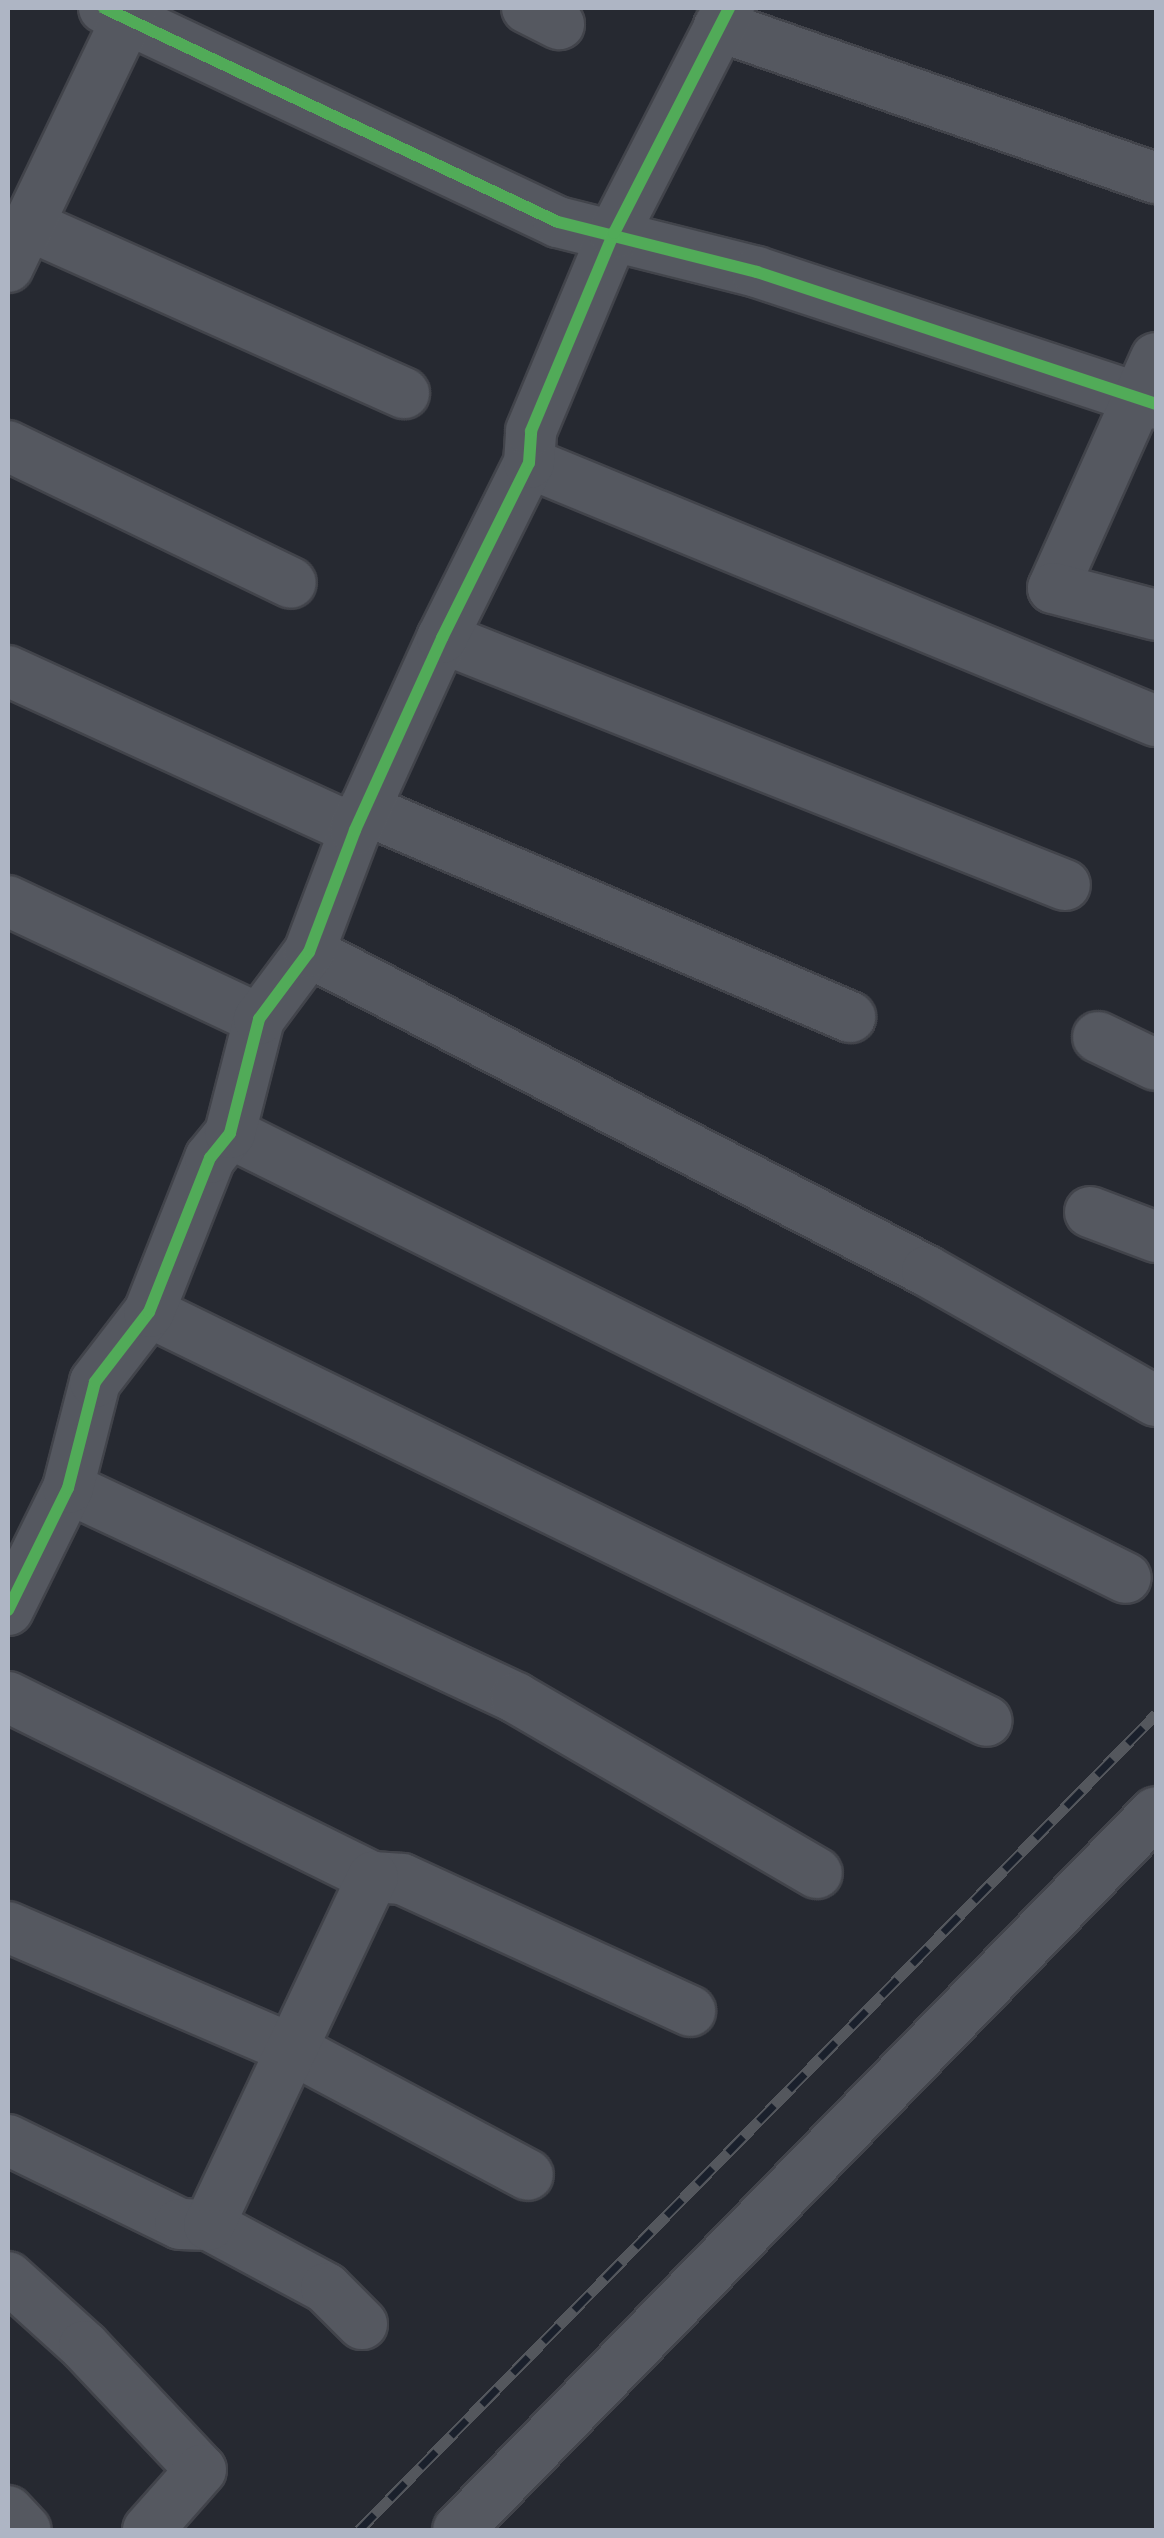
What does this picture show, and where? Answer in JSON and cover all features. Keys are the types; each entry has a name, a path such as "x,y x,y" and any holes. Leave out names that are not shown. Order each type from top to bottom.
{"street":[{"path":"404,393 18,246 121,11 558,222 757,272 1152,387 1053,588 1156,615"},
{"path":"8,1610 68,1488 95,1382 148,1312 210,1158 230,1132 259,1018 308,952 360,820 442,638 530,463 531,431 614,233 724,17 1156,178"},
{"path":"8,446 291,584"},
{"path":"530,463 1156,721"},
{"path":"442,638 1065,885"},
{"path":"8,670 360,820 850,1018"},
{"path":"8,901 259,1018"},
{"path":"308,952 927,1271 1156,1401"},
{"path":"1098,1037 1156,1065"},
{"path":"230,1132 1126,1578"},
{"path":"1090,1212 1156,1237"},
{"path":"148,1312 987,1721"},
{"path":"68,1488 516,1698 817,1873"},
{"path":"8,1697 373,1877 402,1879 690,2012"},
{"path":"458,2530 1156,1812"},
{"path":"208,2225 373,1877"},
{"path":"8,1927 294,2050 528,2175"},
{"path":"8,2140 180,2224 208,2225 326,2288 362,2324"},
{"path":"8,2277 84,2346 200,2470 148,2530"},
{"path":"8,2511 26,2530"}],"railway":[{"path":"359,2530 1156,1714"}],"cycle path":[{"path":"104,8 558,222 757,272 1156,404"},
{"path":"8,1610 68,1488 95,1382 149,1312 210,1158 230,1133 259,1019 309,952 355,830 442,638 529,463 531,431 614,233 729,8"}]}
